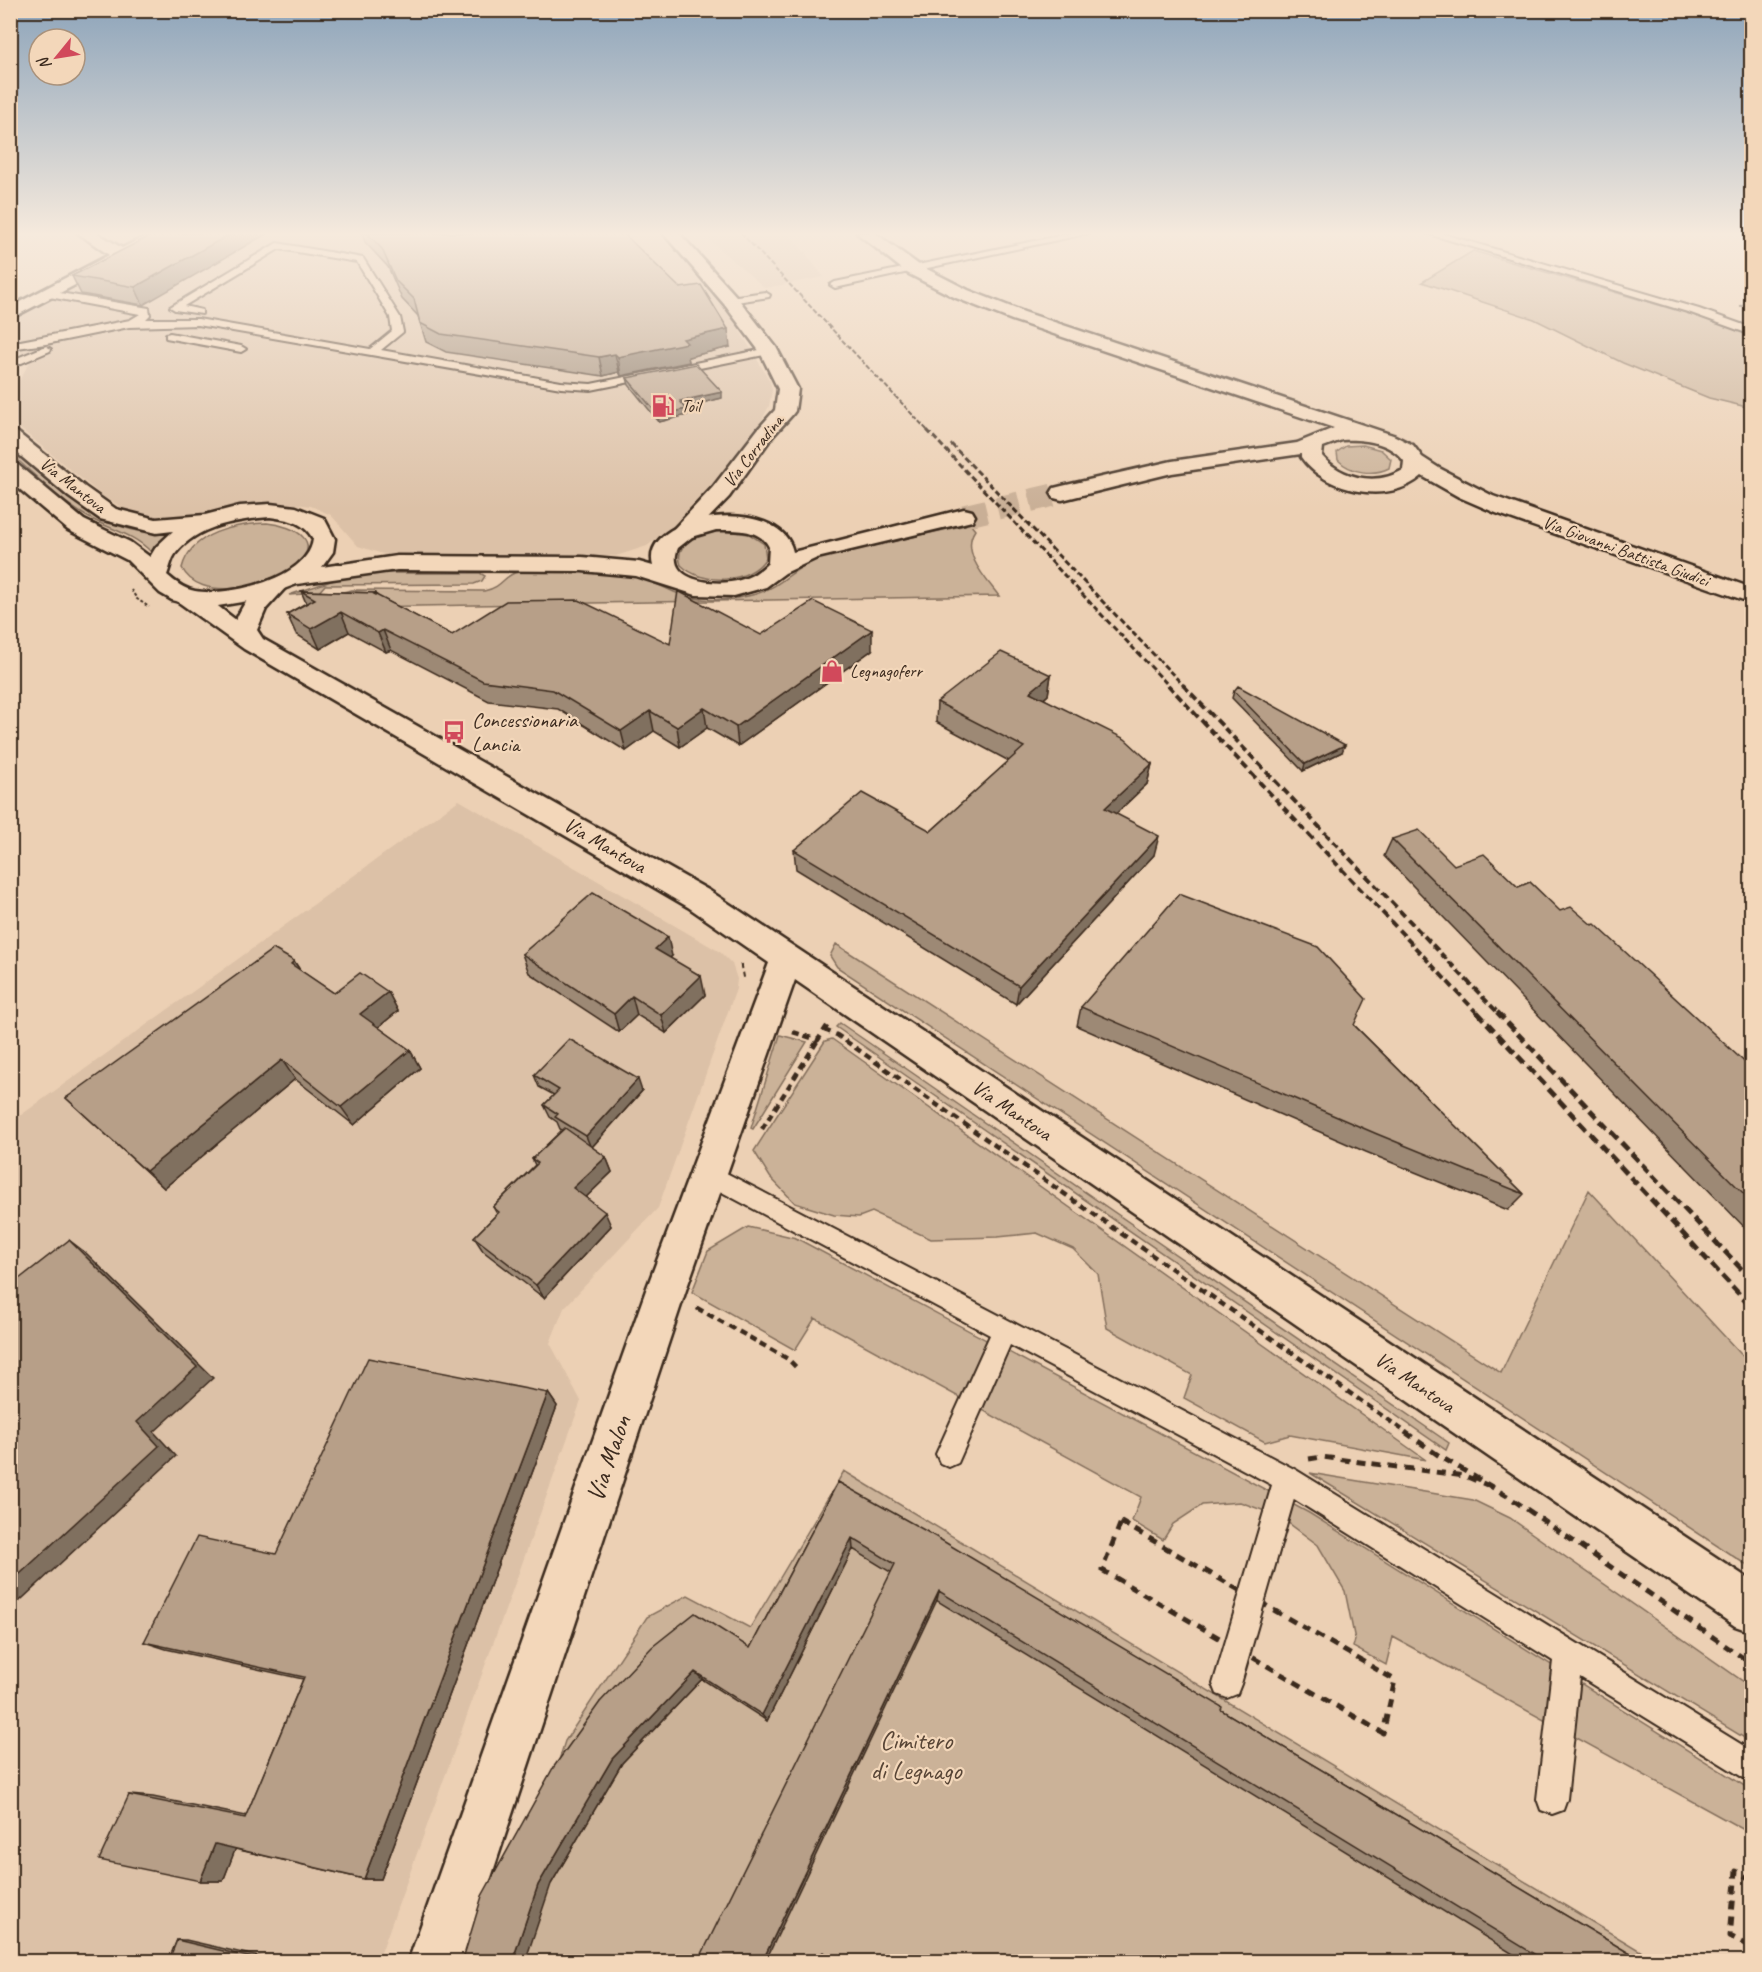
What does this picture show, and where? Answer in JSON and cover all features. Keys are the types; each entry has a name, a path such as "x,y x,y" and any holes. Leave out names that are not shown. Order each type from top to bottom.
{"main road":[{"name":"Via Corradina","path":"582,564 620,559 674,539 721,492 765,433 785,411 788,389 769,351 749,325"},
{"name":"Via Giovanni Battista Giudici","path":"1044,325 1374,436 1406,449 1431,474 1458,489 1752,596"},
{"path":"1287,408 1308,424 1315,443 1311,457 1322,470"},
{"name":"Via Giovanni Battista Giudici","path":"1062,493 1173,466 1235,458 1315,443 1325,437 1348,433 1374,436"},
{"name":"Via Mantova","path":"10,436 77,492 108,514 156,526 212,520 257,511 296,514 311,520 320,529 324,540 322,549 316,559 254,606 245,630 253,644"},
{"name":"Via Giovanni Battista Giudici","path":"1235,458 1277,461 1322,470 1353,482 1389,484 1456,494 1500,506"},
{"path":"1389,484 1399,482 1413,473 1416,461"},
{"name":"Via Mantova","path":"10,470 69,521 130,552 156,574 161,583 171,591 186,596 229,598 284,582"},
{"name":"Via Corradina","path":"721,492 730,509 763,530"},
{"path":"777,568 809,553 964,516"},
{"name":"Via Mantova","path":"156,574 156,562 163,550 192,528 212,520"},
{"path":"687,585 666,571 662,562 663,553 674,539 697,527 716,523 763,530 786,540 812,543 858,540"},
{"path":"763,530 779,542 782,550 782,559 777,568"},
{"name":"Via Corradina","path":"324,540 361,556 397,563"},
{"name":"Via Corradina","path":"284,582 397,563 582,564 639,569 687,585 727,590 765,578 777,568"},
{"name":"Via Mantova","path":"186,596 253,644 699,899 1752,1609"},
{"name":"Via Malon","path":"435,1962 662,1301 787,957"}],"lane":[{"path":"10,346 42,342 120,325"},
{"path":"214,325 561,385 591,387 769,351"},
{"path":"257,325 270,328 262,334"},
{"path":"371,352 398,332 397,325"},
{"path":"1733,325 1752,332"},
{"path":"10,365 42,350 115,330 175,326 247,331"},
{"path":"170,336 241,349"},
{"path":"709,1174 1287,1479 1752,1768"},
{"path":"949,1454 1004,1330"},
{"path":"1227,1684 1287,1479"},
{"path":"1552,1799 1568,1654"}],"path":[{"path":"759,1134 832,1017"},
{"path":"783,1029 818,1040"},
{"path":"824,1030 837,1035 1441,1458 1509,1497 1752,1664"},
{"path":"696,1307 788,1359 798,1370"},
{"path":"1287,1479 1299,1464 1322,1457 1465,1476 1509,1497"},
{"path":"1752,1880 1736,1871 1730,1936 1752,1948"}],"shaded area":[{"path":"11,325 736,325 770,381 772,390 769,406 761,422 692,512 647,546 616,556 404,558 389,556 358,546 331,515 311,506 256,503 205,515 161,519 136,515 105,498 18,427 11,418 11,394 30,362 11,345"},
{"path":"459,800 720,952 732,964 737,979 736,989 658,1208 564,1308 550,1343 581,1401 378,1961 11,1961 10,1123"}],"green space":[{"path":"1546,325 1727,325 1751,332 1751,408 1709,398 1623,363"},
{"path":"1363,445 1381,450 1391,459 1389,468 1376,472 1362,472 1349,468 1338,460 1337,452 1346,446"},
{"path":"10,449 64,495 102,519 146,532 171,534 151,552 136,540 86,516 66,503 11,454"},
{"path":"267,523 297,532 307,544 307,551 301,560 280,576 250,586 217,588 191,579 182,568 187,556 195,546 216,532 242,525"},
{"path":"970,524 975,530 971,538 971,547 976,565 999,596 363,607 338,593 352,590 484,591 496,587 518,572 613,572 637,576 684,596 726,599 765,591 803,566 820,558"},
{"path":"726,531 749,534 764,544 766,558 748,573 725,579 701,576 681,565 680,556 686,543 701,535"},
{"path":"376,573 480,573 485,576 482,581 474,584 325,585 318,593 289,595 343,577"},
{"path":"836,944 1501,1373 1589,1190 1751,1365 1751,1568 837,967 830,956"},
{"path":"840,1023 1449,1443 1446,1450 836,1027"},
{"path":"780,1035 807,1042 753,1129 751,1128"},
{"path":"832,1039 1426,1460 1290,1435 1265,1442 1184,1398 1192,1375 1107,1328 1098,1274 1073,1249 1037,1233 931,1239 872,1212 859,1217 834,1215 795,1203 770,1177 754,1151 825,1041"},
{"path":"748,1227 796,1238 1309,1513 1751,1790 1751,1870 1746,1867 1748,1832 1393,1637 1386,1665 1353,1647 1355,1640 1345,1591 1318,1545 1279,1516 1240,1502 1202,1505 1173,1524 1163,1540 1132,1521 1141,1497 815,1318 795,1350 692,1292 708,1251"},
{"name":"Cimitero di Legnago","path":"844,1471 1657,1961 496,1962 565,1741 647,1617 688,1595 750,1628"},
{"path":"1310,1473 1473,1500 1510,1518 1751,1687 1751,1742"}],"building":[{"path":"424,325 726,325 728,329 683,339 687,343 618,357 615,354 599,357 441,334"},
{"path":"696,364 722,392 680,401 686,409 658,415 627,378"},
{"path":"301,591 376,593 374,594 452,635 506,601 579,600 670,644 678,591 761,635 813,601 872,630 736,727 704,708 677,727 650,711 621,731 553,690 483,681 383,630 378,633 341,612 311,629 287,614 315,599"},
{"path":"1001,652 1051,675 1030,692 1125,739 1152,764 1105,808 1159,836 1019,986 794,850 862,793 931,831 1024,747 937,702"},
{"path":"1238,686 1345,745 1305,764 1234,691"},
{"path":"1419,830 1454,865 1484,854 1518,887 1530,882 1560,911 1571,907 1592,925 1595,924 1752,1069 1752,1202 1392,839"},
{"path":"593,893 668,937 655,949 701,976 661,1015 632,996 614,1014 522,954"},
{"path":"1179,894 1318,947 1366,999 1354,1025 1524,1194 1377,1134 1081,1007"},
{"path":"273,949 294,961 291,964 334,993 360,973 388,992 360,1014 410,1050 341,1107 282,1060 146,1171 66,1098"},
{"path":"569,1039 638,1079 586,1136 555,1117 558,1114 544,1105 559,1090 534,1075"},
{"path":"565,1128 606,1157 573,1188 605,1212 536,1285 474,1237 499,1212 493,1207 538,1163 532,1159"},
{"path":"69,1240 197,1367 137,1422 159,1446 10,1583 10,1286"},
{"path":"368,1358 548,1393 364,1879 215,1844 200,1881 99,1860 129,1795 245,1818 304,1677 144,1642 197,1537 276,1554"},
{"path":"838,1482 926,1531 1222,1707 1221,1710 1644,1962 1547,1962 939,1591 762,1962 698,1962 895,1564 852,1538 762,1715 695,1672 612,1759 538,1885 512,1962 462,1962 482,1896 553,1768 600,1702 652,1647 695,1613 750,1648"},
{"path":"177,1940 269,1962 168,1962"},
{"path":"821,1954 831,1962 818,1962"}],"tunnel":[{"path":"964,516 1062,493"}],"railway":[{"path":"828,325 929,432"},
{"path":"927,430 1169,686"},
{"path":"951,444 1184,686"},
{"path":"1168,685 1478,1014"},
{"path":"1183,685 1499,1014"},
{"path":"1477,1012 1752,1308"},
{"path":"1497,1012 1752,1280"}],"place":[{"name":"Toil","path":"663,406"},
{"name":"Legnagoferr","path":"832,671"},
{"name":"Concessionaria Lancia","path":"454,732"}]}
